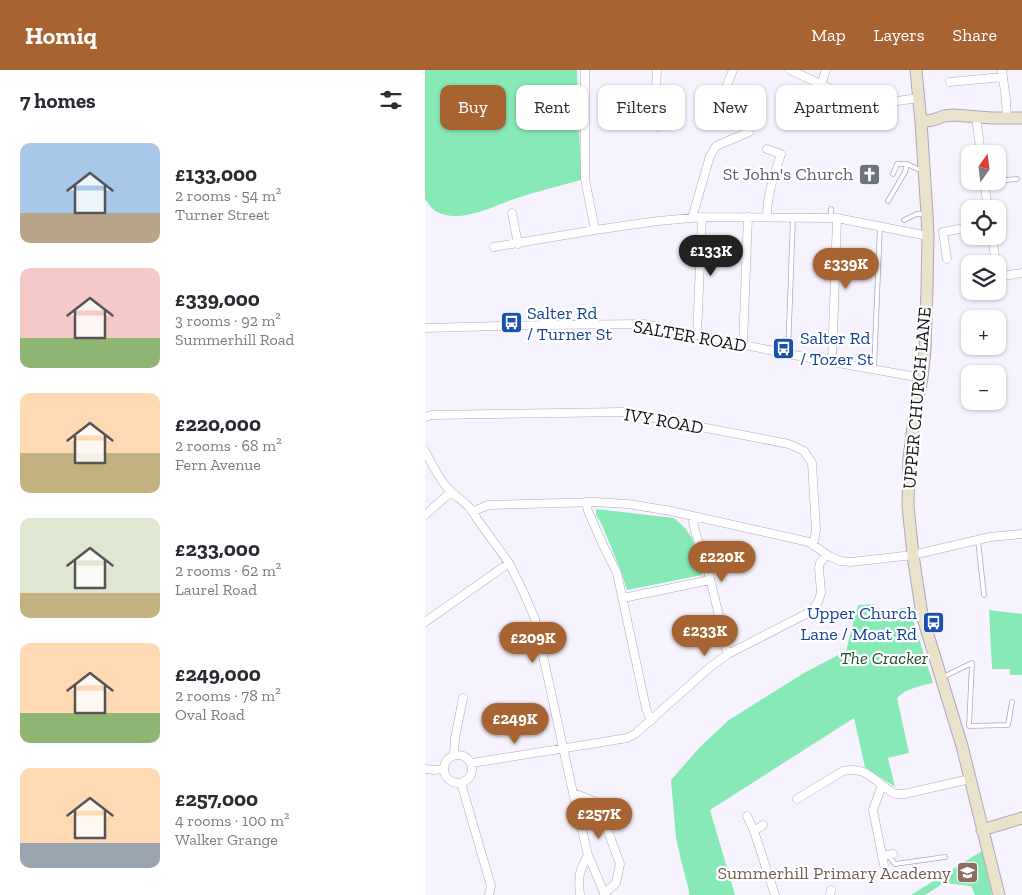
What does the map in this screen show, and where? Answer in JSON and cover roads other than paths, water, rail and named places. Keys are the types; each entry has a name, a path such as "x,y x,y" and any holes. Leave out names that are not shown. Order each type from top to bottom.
{"main road":[{"name":"UPPER CHURCH LANE","path":"916,70 925,169 928,236 925,350 909,458 908,506 922,615 962,746 999,895"},
{"path":"921,122 944,116 1022,118"},
{"path":"982,830 1022,818"}],"street":[{"path":"585,70 585,179 595,230"},
{"path":"656,85 657,70"},
{"path":"727,85 733,70"},
{"path":"789,70 851,98 873,103 919,98"},
{"path":"821,84 826,70"},
{"path":"950,82 1002,73 1007,118"},
{"path":"976,117 980,145"},
{"path":"692,218 710,156 716,146 749,132"},
{"path":"767,149 781,154 770,188 767,217"},
{"path":"512,212 518,244"},
{"path":"494,247 658,220 702,217 833,215 928,236"},
{"path":"832,362 833,215"},
{"path":"697,336 702,217"},
{"path":"743,345 748,217"},
{"path":"947,258 943,232 961,229"},
{"path":"1006,275 1022,274"},
{"name":"SALTER ROAD","path":"425,328 644,324 788,354 922,378"},
{"name":"IVY ROAD","path":"425,417 432,415 623,412 789,444 804,451 812,463 816,531 813,545"},
{"path":"425,451 444,484 474,511 477,519 509,563 523,591 538,629 562,749 573,793 589,855 605,895 616,883 620,864 597,804 573,793"},
{"path":"425,515 451,492"},
{"path":"474,511 488,505 586,502 628,504 671,511 809,542 840,561 851,562 913,554 990,537 1022,534"},
{"path":"586,502 588,511 617,573 646,708 651,721"},
{"path":"693,516 728,654"},
{"path":"471,763 627,738 635,734 709,668 728,654 812,611 818,602 821,592 819,568 826,554"},
{"path":"425,622 509,563"},
{"path":"623,598 710,580"},
{"path":"454,755 455,738 463,698"},
{"path":"454,755 461,755 467,758 473,769 471,776 461,783 453,782 446,777 445,763 454,755"},
{"path":"425,770 444,769"},
{"path":"797,799 843,771 850,770 861,770 871,775 895,794 904,794 970,779"},
{"path":"461,783 491,886 489,895"},
{"path":"882,785 873,810 888,855 884,866"},
{"path":"747,816 754,831 775,895"},
{"path":"754,831 763,825"},
{"path":"580,895 580,868 589,855"}],"lane":[{"path":"893,174 897,164 907,164 918,170 925,169"},
{"path":"888,201 905,172 907,164"},
{"path":"1006,180 1017,179"},
{"path":"904,220 917,214 927,214"},
{"path":"788,354 793,217"},
{"path":"874,369 881,226"},
{"path":"978,540 984,595"},
{"path":"501,635 538,629"},
{"path":"941,678 971,664 969,726 1008,725 1012,702"},
{"path":"888,855 895,864 945,857"}],"place":[{"name":"St John's Church","path":"869,174"},
{"name":"Salter Rd / Turner St","path":"511,323"},
{"name":"Salter Rd / Tozer St","path":"784,348"},
{"name":"Upper Church Lane / Moat Rd","path":"933,623"},
{"name":"Summerhill Primary Academy","path":"967,873"}],"park label":[{"name":"The Cracker","path":"884,658"}]}
